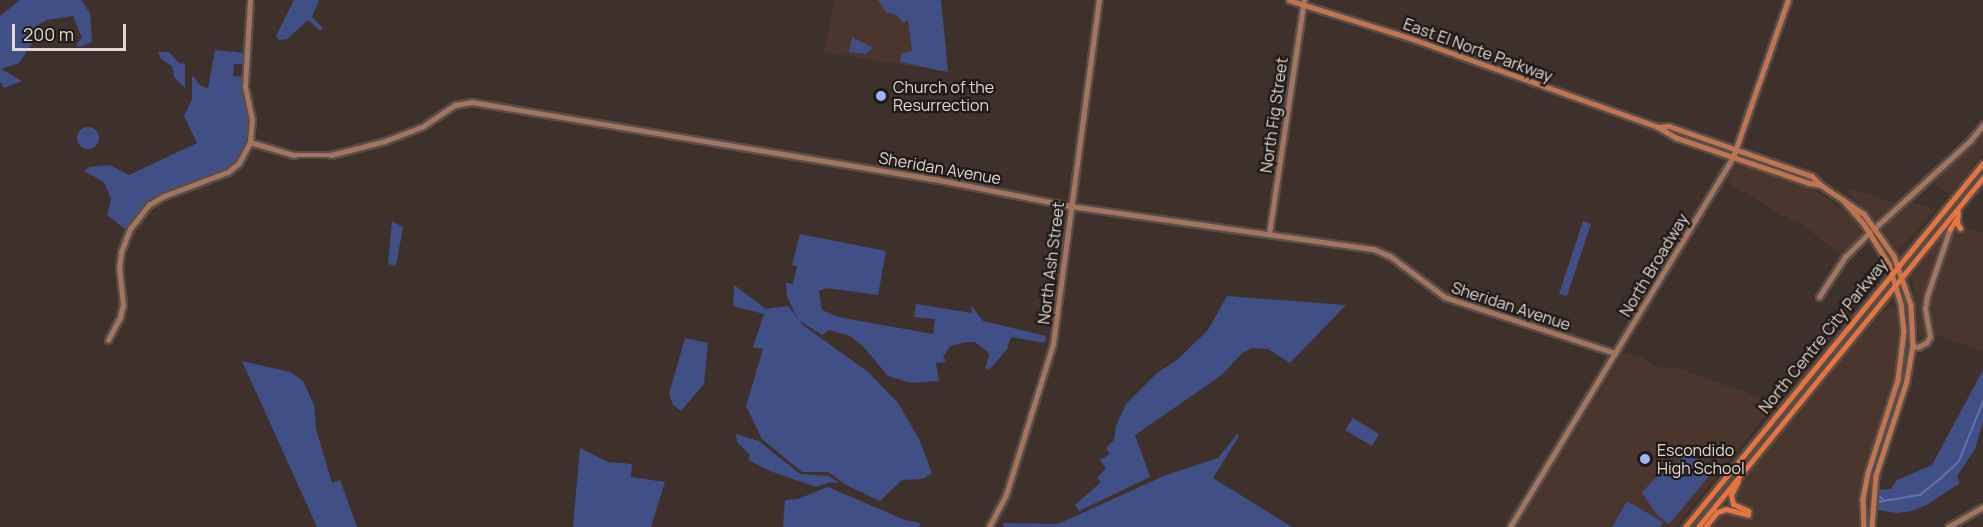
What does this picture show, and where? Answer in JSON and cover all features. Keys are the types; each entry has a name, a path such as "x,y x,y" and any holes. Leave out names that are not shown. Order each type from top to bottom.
{"highway":[{"name":"North Centre City Parkway","path":"1684,527 1983,163"},
{"name":"North Centre City Parkway","path":"1698,527 1983,178"},
{"path":"1950,229 1959,210"},
{"path":"1957,217 1960,228"},
{"path":"1705,527 1714,515 1726,509 1749,513 1735,506 1731,499 1742,473"}],"main road":[{"name":"East El Norte Parkway","path":"1289,0 1303,2 1410,38 1658,127 1666,134 1809,183 1821,185"},
{"name":"North Broadway","path":"1733,157 1788,0"},
{"name":"East El Norte Parkway","path":"1658,127 1669,126 1801,171 1812,176 1843,200"},
{"path":"1843,200 1855,206 1876,227 1899,265 1912,313 1913,346 1907,381 1876,476 1872,527"},
{"path":"1843,200 1870,232 1893,273 1903,322 1903,358 1868,473 1863,499 1864,527"}],"street":[{"path":"108,340 123,305 119,269 121,252 130,228 149,205 164,196 228,172 239,163 250,142 252,120 244,87 250,0"},
{"name":"North Ash Street","path":"992,523 1006,495 1050,360 1099,0"},
{"name":"North Fig Street","path":"1269,234 1303,2"},
{"name":"Sheridan Avenue","path":"250,142 294,155 330,155 379,144 422,127 455,105 472,102 934,178 1070,206 1374,249 1394,259 1445,297 1615,353"},
{"path":"1876,227 1970,141 1983,125"},
{"name":"North Broadway","path":"1510,527 1733,157"},
{"path":"1913,346 1926,344 1930,337 1925,309 1927,296 1950,229"},
{"path":"1819,297 1845,258 1870,232"},
{"path":"1948,527 1983,507"}],"shaded area":[{"path":"20,0 81,0 90,13 92,42 79,47 76,45 82,38 73,16 47,20 33,28 40,38 33,42 19,63 1,69 22,81 4,88 0,82 0,16"},
{"path":"294,0 319,0 312,17 323,28 320,31 308,20 287,39 279,40 276,36"},
{"path":"835,0 941,0 948,72 824,52"},
{"path":"878,0 941,0 948,72 900,62 902,53 912,51 908,20 903,23 897,15 886,12"},
{"path":"852,37 873,48 865,54 849,52"},
{"path":"215,50 244,53 244,64 234,64 233,76 243,77 243,99 249,121 247,145 229,169 154,199 125,229 107,215 111,199 104,182 84,171 90,167 110,165 129,175 197,143 184,116 192,99 192,75 200,85 208,89"},
{"path":"158,52 169,52 179,63 185,64 185,88 174,77 172,66 161,59"},
{"path":"88,127 96,130 99,138 96,146 88,149 80,146 77,138 80,130"},
{"path":"1983,134 1983,154 1949,195 1933,182"},
{"path":"1742,164 1796,182 1821,194 1852,218 1862,230 1862,234 1842,256 1797,220 1794,222 1727,182 1736,166"},
{"path":"1852,189 1896,203 1875,219 1848,193"},
{"path":"1911,202 1936,209 1898,251 1883,229"},
{"path":"392,221 403,227 396,266 388,264"},
{"path":"1583,221 1591,224 1567,296 1559,294"},
{"path":"1953,223 1983,233 1983,351 1929,333 1927,296"},
{"path":"800,234 886,251 878,295 826,288 819,291 822,310 838,317 933,334 935,319 914,317 916,304 972,313 971,305 983,321 1046,336 1045,343 1011,337 1007,349 989,370 985,368 990,354 975,342 967,342 950,346 943,357 946,362 936,363 939,381 911,383 888,376 863,346 850,336 829,330 822,335 800,321 794,312 787,296 786,283 793,284 797,266 792,265"},
{"path":"1939,239 1942,241 1925,294 1924,313 1927,334 1924,339 1919,335 1912,277"},
{"path":"734,285 766,309 788,306 804,326 868,372 898,403 919,439 932,473 923,479 902,480 880,501 846,485 828,472 802,472 762,439 746,406 763,349 753,347 764,314 733,306"},
{"path":"1227,296 1346,305 1290,363 1268,349 1253,348 1242,353 1222,375 1135,435 1150,477 1079,511 1075,505 1101,482 1097,478 1106,468 1100,460 1110,454 1106,448 1114,440 1116,426 1126,404 1157,373 1177,360 1208,330"},
{"path":"1907,304 1908,355 1903,381 1872,474 1867,499 1868,527 1707,527 1745,473 1851,345 1888,308"},
{"path":"685,338 708,343 704,384 681,411 673,405 669,394"},
{"name":"Escondido High School","path":"1624,352 1643,358 1657,367 1677,368 1776,403 1675,527 1517,527"},
{"path":"242,361 290,372 303,381 314,405 316,429 332,483 340,480 357,527 317,527"},
{"path":"1983,370 1983,422 1975,449 1957,476 1960,483 1927,505 1912,511 1897,513 1877,510 1879,490 1891,489 1897,480 1932,465"},
{"path":"1353,418 1379,434 1372,446 1345,430"},
{"path":"736,434 759,441 800,474 829,476 839,483 830,482 816,487 770,471 748,460 750,455 737,442"},
{"path":"1237,434 1239,436 1213,478 1292,527 1004,527 1003,523 1058,524 1166,475 1218,458"},
{"path":"580,448 608,462 632,464 631,477 665,482 651,527 573,527"},
{"path":"1691,452 1711,474 1669,524 1658,516 1642,493 1653,480"},
{"path":"828,487 905,520 921,523 919,527 783,527 785,500 798,499"},
{"path":"1627,501 1663,522 1660,527 1612,527"}],"waterway":[{"path":"1878,502 1920,495 1959,461 1983,402"},
{"path":"1879,496 1883,499"}],"place":[{"name":"Church of the Resurrection","path":"881,96"},
{"name":"Escondido High School","path":"1645,459"}]}
